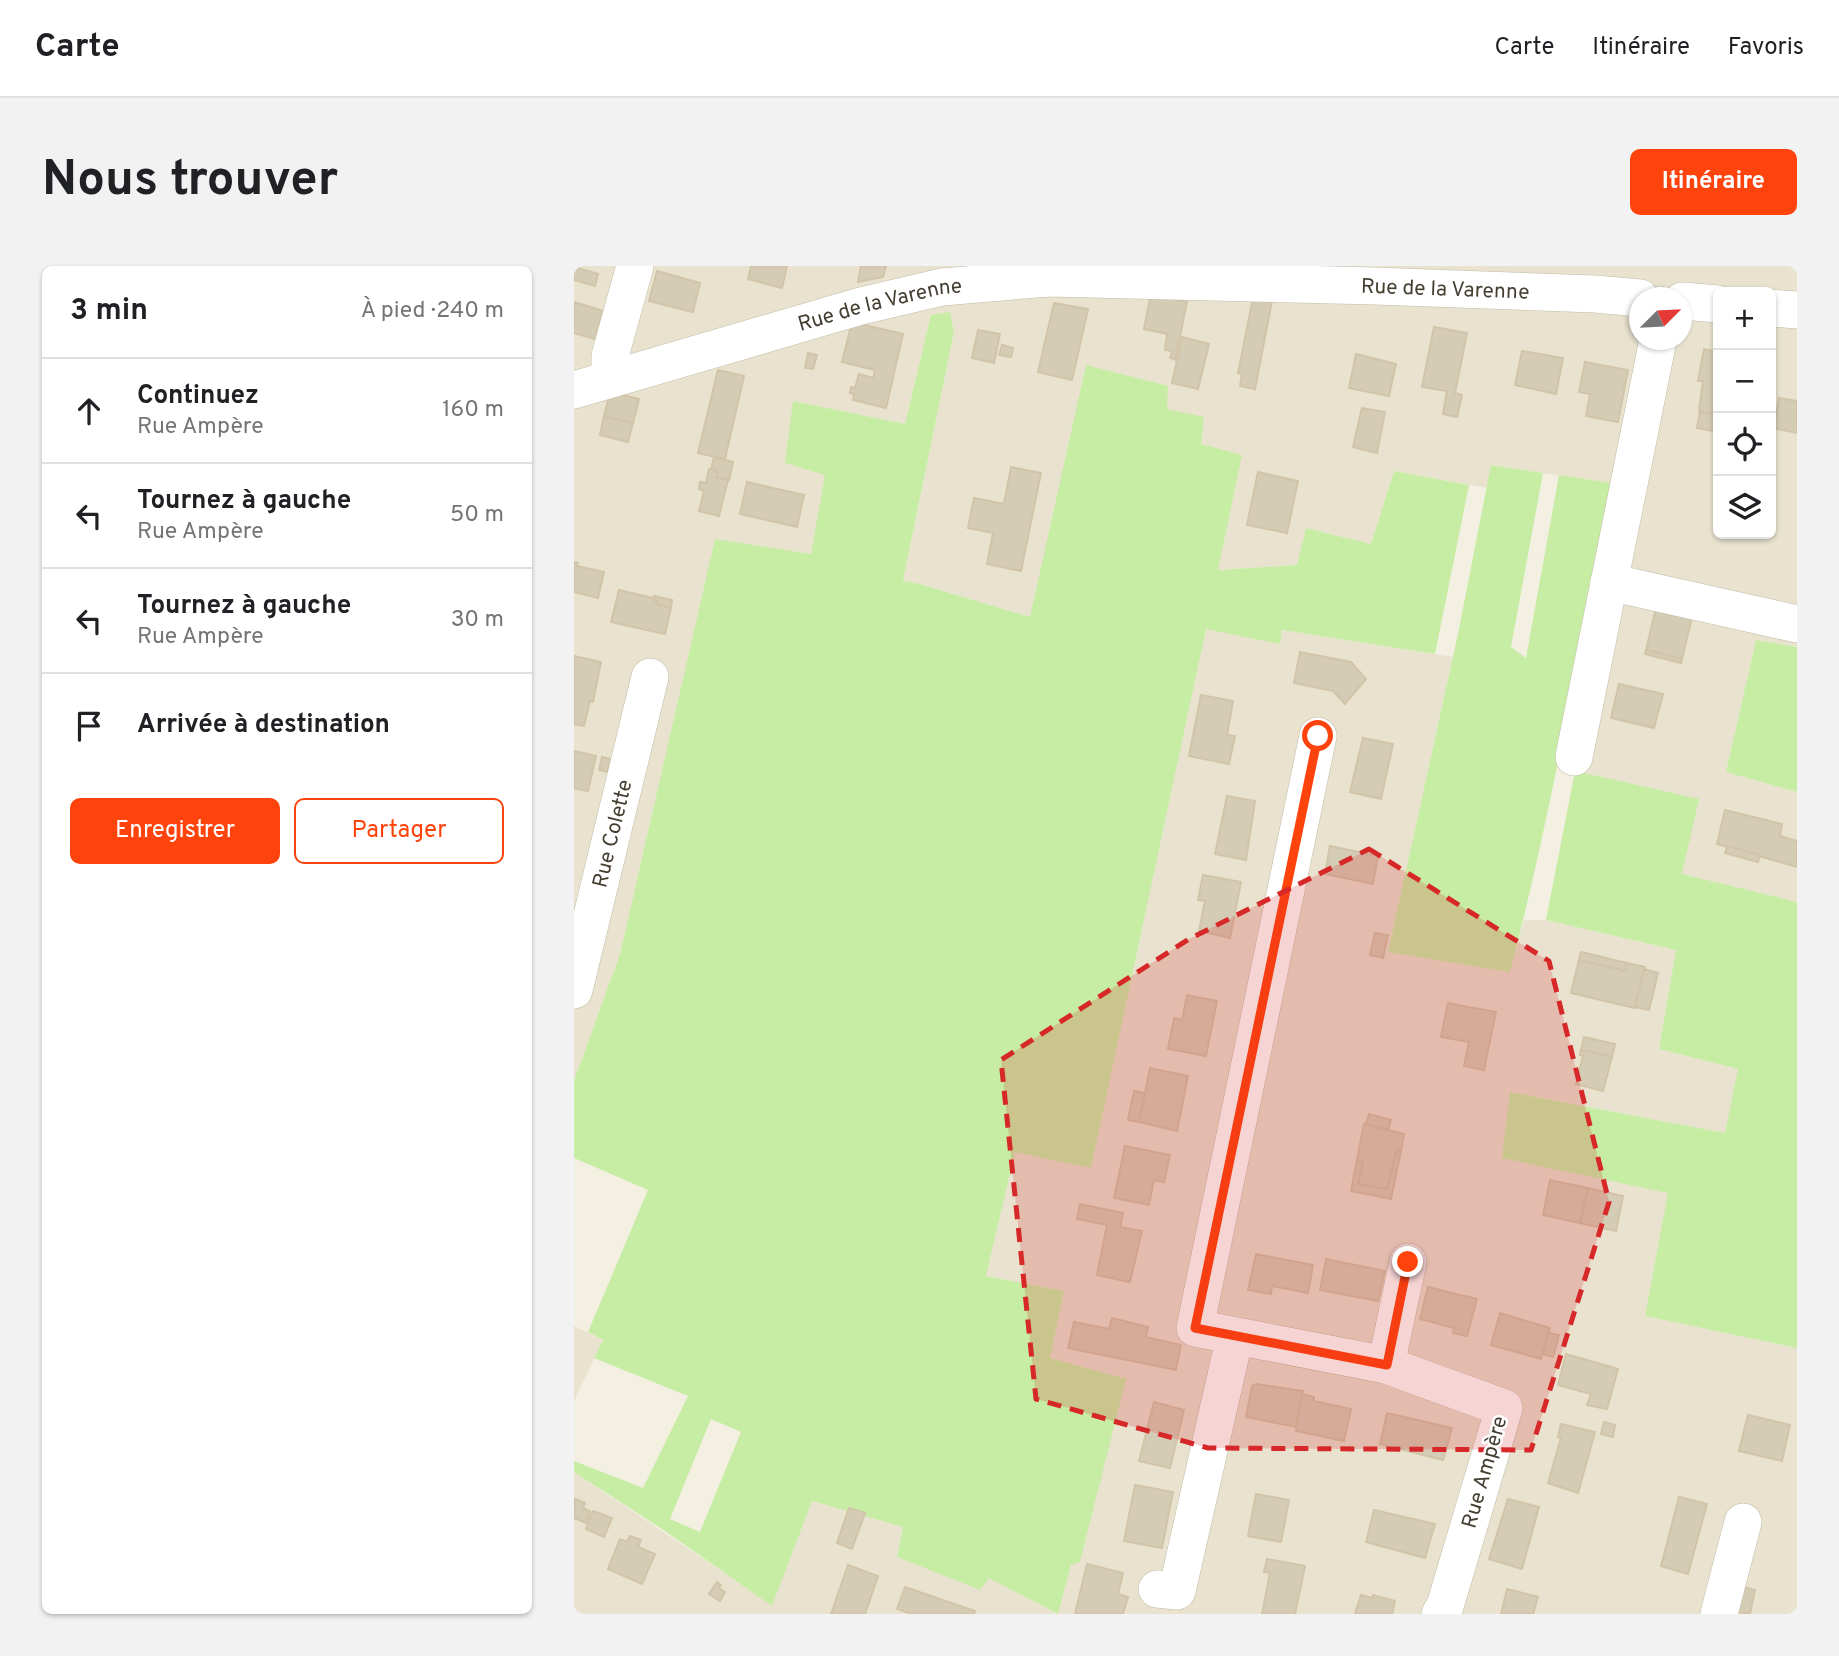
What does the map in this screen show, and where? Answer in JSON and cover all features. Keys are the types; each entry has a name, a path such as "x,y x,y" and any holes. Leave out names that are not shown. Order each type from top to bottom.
{"street":[{"path":"610,379 610,356 635,266"},
{"name":"Rue de la Varenne","path":"574,390 861,306 942,287 1049,278 1191,274 1375,286 1582,280 1629,295"},
{"path":"1692,302 1713,304"},
{"path":"1776,308 1797,310"},
{"path":"1574,757 1656,350"},
{"path":"1609,582 1797,624"},
{"name":"Rue Colette","path":"574,990 583,915 650,677"},
{"name":"Rue Ampère","path":"1318,736 1195,1328 1387,1365 1504,1408 1445,1606 1440,1614"},
{"path":"1387,1365 1408,1262"},
{"path":"1157,1589 1177,1591 1235,1336"},
{"path":"1719,1614 1743,1522"}],"highlighted area":[{"path":"1369,849 1549,961 1609,1202 1531,1450 1208,1448 1036,1399 1001,1060 1189,939"}],"shaded area":[{"path":"574,266 1797,266 1797,647 1756,640 1726,772 1797,792 1797,902 1682,874 1575,771 1610,483 1491,465 1488,488 1394,471 1371,544 1306,528 1298,565 1217,570 1030,617 920,584 903,582 954,333 950,312 931,315 905,424 793,401 826,475 811,554 715,540 620,954 574,1081"},
{"path":"1206,628 1279,644 1281,630 1453,657 1388,952 1510,972 1524,920 1546,920 1676,950 1659,1049 1739,1069 1725,1133 1511,1092 1669,1193 1645,1316 1797,1348 1797,1614 1058,1614 1071,1565 1050,1358 1064,1291 986,1276 1015,1151 1091,1167"},
{"path":"574,1326 603,1340 574,1401"},
{"path":"574,1472 772,1605 812,1501 903,1527 897,1557 989,1577 1057,1614 574,1614"}],"green space":[{"path":"950,312 954,332 903,581 1030,617 1086,365 1168,386 1167,409 1204,417 1201,444 1242,455 1218,570 1297,565 1306,528 1371,544 1394,471 1469,485 1435,654 1282,630 1280,644 1206,629 1091,1168 1015,1152 986,1276 1064,1291 1050,1358 1126,1379 1080,1562 1071,1565 1058,1614 989,1578 980,1590 897,1557 903,1527 812,1501 772,1606 662,1529 574,1472 574,1461 643,1488 688,1396 594,1358 603,1340 588,1332 648,1190 574,1158 574,1081 620,954 715,539 811,554 825,475 785,463 793,401 905,424 931,315","holes":["711,1419 741,1432 700,1532 670,1519"]},
{"path":"1491,465 1543,473 1511,647 1526,658 1559,475 1611,483 1552,790 1510,972 1388,952 1458,634"},
{"path":"1756,640 1797,647 1797,792 1726,772"},
{"path":"1575,771 1699,799 1682,874 1797,902 1797,1348 1645,1316 1668,1193 1502,1158 1510,1092 1725,1133 1738,1069 1659,1049 1676,950 1546,920"}],"building":[{"path":"751,266 787,266 782,288 748,279"},
{"path":"861,266 886,266 883,277 858,282"},
{"path":"574,267 598,274 595,286 574,280"},
{"path":"657,271 700,283 693,312 649,301"},
{"path":"1151,294 1187,302 1175,360 1170,358 1172,351 1165,350 1167,334 1144,329"},
{"path":"1253,298 1272,301 1255,389 1240,386 1242,374 1238,373"},
{"path":"574,302 603,311 595,339 574,333"},
{"path":"1054,303 1088,309 1072,380 1038,372"},
{"path":"852,322 903,334 886,408 853,400 854,394 850,393 851,387 855,388 859,374 873,378 875,370 842,362"},
{"path":"1434,327 1467,333 1455,393 1462,395 1457,417 1443,414 1447,391 1422,387"},
{"path":"978,330 1000,334 994,363 972,358"},
{"path":"1182,337 1209,344 1198,389 1172,383"},
{"path":"1002,345 1013,348 1011,357 999,355"},
{"path":"1704,349 1713,351 1713,414 1699,411 1703,381 1698,381"},
{"path":"1522,351 1563,358 1556,394 1515,385"},
{"path":"808,353 817,355 813,369 805,368"},
{"path":"1356,354 1396,364 1389,396 1349,388"},
{"path":"1585,362 1628,370 1618,422 1586,416 1590,394 1579,392"},
{"path":"718,370 744,376 725,459 698,453"},
{"path":"610,392 639,399 633,423 604,416"},
{"path":"1779,398 1797,401 1797,433 1776,428"},
{"path":"1362,408 1385,412 1377,453 1353,447"},
{"path":"1700,412 1713,414 1713,431 1697,428"},
{"path":"604,416 633,423 628,442 600,435"},
{"path":"714,457 733,462 729,480 716,477 718,471 711,469"},
{"path":"1011,467 1041,473 1021,571 987,564 993,533 968,528 974,498 1004,504"},
{"path":"709,469 718,471 716,477 728,480 719,516 699,511 704,491 699,489 700,482 706,483"},
{"path":"1258,472 1298,481 1287,533 1247,525"},
{"path":"747,482 804,495 797,527 740,514"},
{"path":"574,562 578,563 577,566 604,572 598,598 574,592"},
{"path":"619,590 653,598 659,605 671,608 665,634 611,622"},
{"path":"654,596 672,600 671,608 659,605"},
{"path":"1656,608 1692,617 1682,659 1646,650"},
{"path":"1646,650 1682,659 1681,663 1645,654"},
{"path":"1300,652 1351,662 1366,679 1345,704 1333,691 1294,683"},
{"path":"574,656 601,662 593,702 590,701 584,726 574,724"},
{"path":"1619,684 1663,694 1654,728 1611,718"},
{"path":"1201,695 1233,701 1227,735 1235,736 1229,764 1189,756"},
{"path":"1363,738 1393,744 1381,799 1350,792"},
{"path":"574,751 596,756 588,791 574,788"},
{"path":"602,757 611,759 608,772 599,770"},
{"path":"1227,796 1255,801 1246,860 1215,854"},
{"path":"1725,810 1782,824 1780,836 1797,841 1797,867 1717,844"},
{"path":"1330,846 1378,856 1373,884 1325,874"},
{"path":"1727,846 1760,855 1758,862 1725,853"},
{"path":"1203,875 1241,882 1230,938 1199,931 1205,901 1198,900"},
{"path":"1375,933 1388,935 1383,958 1370,955"},
{"path":"1581,952 1627,963 1626,971 1579,960"},
{"path":"1579,960 1626,971 1627,963 1645,967 1635,1008 1571,993"},
{"path":"1644,969 1658,973 1649,1010 1635,1007"},
{"path":"1187,995 1217,1001 1206,1056 1168,1049 1174,1018 1182,1020"},
{"path":"1448,1003 1496,1012 1484,1070 1464,1066 1469,1042 1441,1037"},
{"path":"1584,1037 1615,1044 1612,1057 1581,1050"},
{"path":"1581,1050 1612,1057 1603,1091 1576,1084 1583,1056 1580,1055"},
{"path":"1150,1068 1188,1076 1177,1131 1139,1122"},
{"path":"1134,1091 1145,1093 1139,1122 1128,1120"},
{"path":"1369,1114 1391,1120 1388,1130 1366,1124"},
{"path":"1364,1124 1404,1134 1401,1151 1397,1150 1387,1189 1358,1184 1363,1161 1357,1160"},
{"path":"1125,1146 1170,1155 1164,1182 1154,1180 1149,1205 1114,1198"},
{"path":"1397,1150 1401,1151 1391,1199 1351,1191 1357,1160 1363,1161 1358,1184 1387,1189"},
{"path":"1550,1180 1588,1188 1580,1223 1543,1215"},
{"path":"1588,1188 1623,1196 1616,1231 1580,1223"},
{"path":"1080,1204 1123,1213 1120,1227 1142,1231 1130,1282 1097,1275 1107,1225 1077,1219"},
{"path":"1256,1254 1313,1265 1308,1293 1272,1286 1271,1294 1248,1290"},
{"path":"1326,1259 1385,1271 1378,1301 1320,1290"},
{"path":"1428,1287 1477,1299 1467,1336 1453,1333 1454,1328 1420,1319"},
{"path":"1500,1313 1550,1328 1541,1359 1491,1345"},
{"path":"1112,1318 1148,1327 1146,1337 1181,1345 1176,1370 1068,1348 1074,1322 1109,1329"},
{"path":"1548,1333 1559,1335 1553,1357 1543,1354"},
{"path":"1566,1354 1618,1369 1607,1409 1587,1405 1591,1394 1558,1385"},
{"path":"1256,1384 1303,1391 1296,1427 1246,1417 1252,1386"},
{"path":"1302,1394 1314,1397 1314,1401 1351,1409 1344,1441 1296,1431"},
{"path":"1154,1402 1184,1410 1170,1468 1139,1461"},
{"path":"1387,1413 1452,1428 1443,1460 1380,1444"},
{"path":"1748,1415 1790,1425 1782,1461 1739,1451"},
{"path":"1604,1422 1615,1425 1613,1437 1601,1434"},
{"path":"1561,1424 1595,1432 1578,1493 1548,1483 1561,1438 1558,1437"},
{"path":"1135,1485 1173,1492 1162,1548 1124,1541"},
{"path":"1256,1494 1289,1500 1281,1542 1248,1536"},
{"path":"1679,1497 1707,1504 1688,1574 1661,1566"},
{"path":"575,1499 585,1503 583,1508 590,1511 586,1523 574,1518"},
{"path":"1508,1499 1539,1507 1522,1569 1489,1559"},
{"path":"849,1508 865,1513 852,1549 837,1543"},
{"path":"1374,1510 1435,1524 1425,1558 1366,1542"},
{"path":"593,1511 612,1518 604,1537 586,1529"},
{"path":"630,1536 641,1540 638,1547 655,1554 642,1584 608,1569 620,1539 627,1542"},
{"path":"1267,1559 1305,1566 1295,1614 1262,1614 1270,1573 1264,1572"},
{"path":"1087,1564 1123,1573 1118,1594 1128,1597 1123,1614 1075,1614"},
{"path":"848,1565 878,1576 865,1614 831,1614"},
{"path":"717,1582 721,1585 719,1588 725,1592 720,1601 709,1594"},
{"path":"905,1587 975,1611 974,1614 912,1614 897,1609"},
{"path":"1743,1587 1755,1590 1750,1614 1736,1612"},
{"path":"1507,1589 1538,1597 1533,1614 1501,1614"},
{"path":"1361,1595 1395,1601 1392,1614 1355,1614"}],"route":[{"path":"1318,736 1195,1328 1387,1365 1408,1262"}]}
